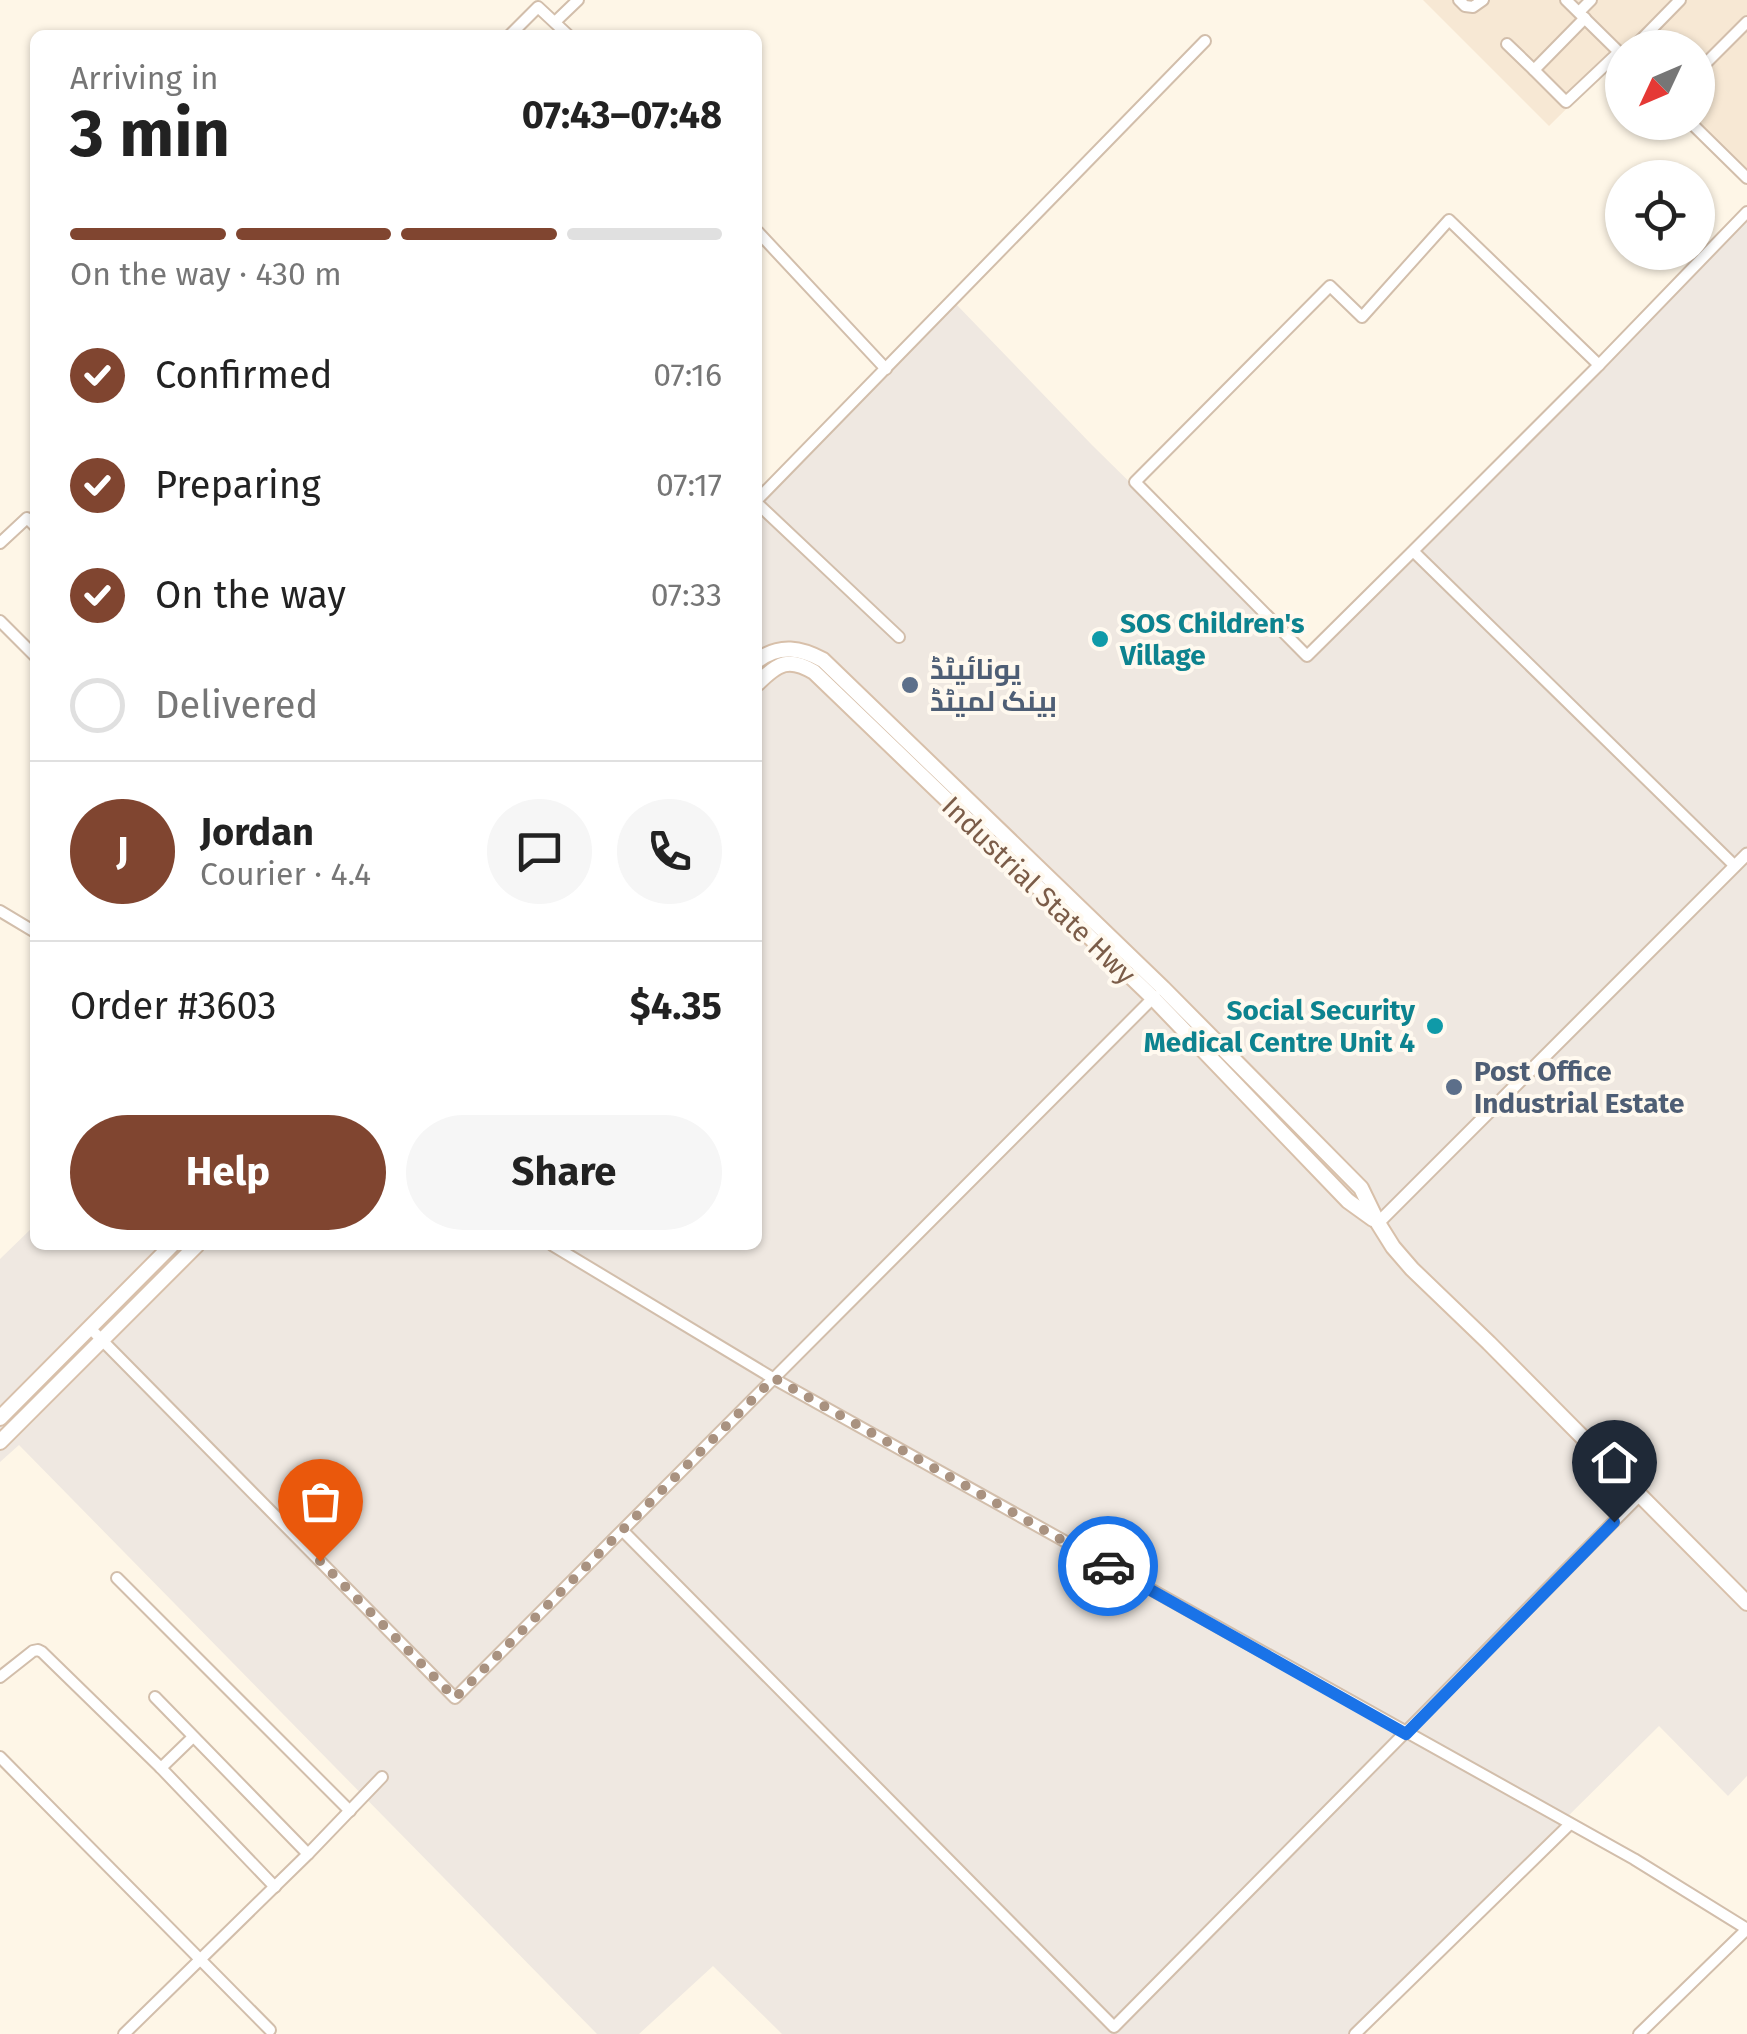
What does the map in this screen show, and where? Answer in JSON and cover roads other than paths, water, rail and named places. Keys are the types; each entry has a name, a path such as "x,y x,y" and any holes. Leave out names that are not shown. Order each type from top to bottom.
{"main road":[{"name":"Industrial State Hwy","path":"762,654 792,648 823,660 1158,993 1348,1201 1378,1222 1412,1270 1747,1604"},
{"name":"Industrial State Hwy","path":"762,678 772,668 792,662 814,672 1158,993"},
{"path":"0,1418 167,1250"},
{"path":"0,1442 193,1250"}],"street":[{"path":"555,22 578,0"},
{"path":"1459,0 1472,8 1483,0"},
{"path":"1566,0 1605,38"},
{"path":"1534,70 1591,0"},
{"path":"1651,30 1680,0"},
{"path":"514,30 535,3 563,30"},
{"path":"1715,54 1747,22"},
{"path":"762,497 1205,41"},
{"path":"1508,44 1566,102 1605,68"},
{"path":"1708,140 1747,178"},
{"path":"1600,365 1449,220 1362,317 1330,286 1134,482 1307,656 1600,365 1747,212"},
{"path":"762,236 886,368"},
{"path":"762,505 900,636"},
{"path":"0,544 27,518 30,521"},
{"path":"1412,550 1735,866"},
{"path":"0,620 30,650"},
{"path":"1378,1222 1747,854"},
{"path":"0,911 30,929"},
{"path":"90,1328 455,1698 1158,993"},
{"path":"560,1250 774,1378 1634,1859 1747,1929 1639,2034"},
{"path":"622,1531 1114,2028 1640,1495"},
{"path":"117,1578 350,1812"},
{"path":"0,1677 34,1651 42,1652 275,1887"},
{"path":"155,1697 308,1854"},
{"path":"160,1768 194,1736"},
{"path":"0,1757 270,2030"},
{"path":"124,2034 382,1777"},
{"path":"1355,2034 1570,1824"}],"place":[{"name":"SOS Children's Village","path":"1100,639"},
{"name":"یونائیٹڈ بینک لمیٹڈ","path":"910,685"},
{"name":"Social Security Medical Centre Unit 4","path":"1435,1026"},
{"name":"Post Office Industrial Estate","path":"1454,1087"}]}
